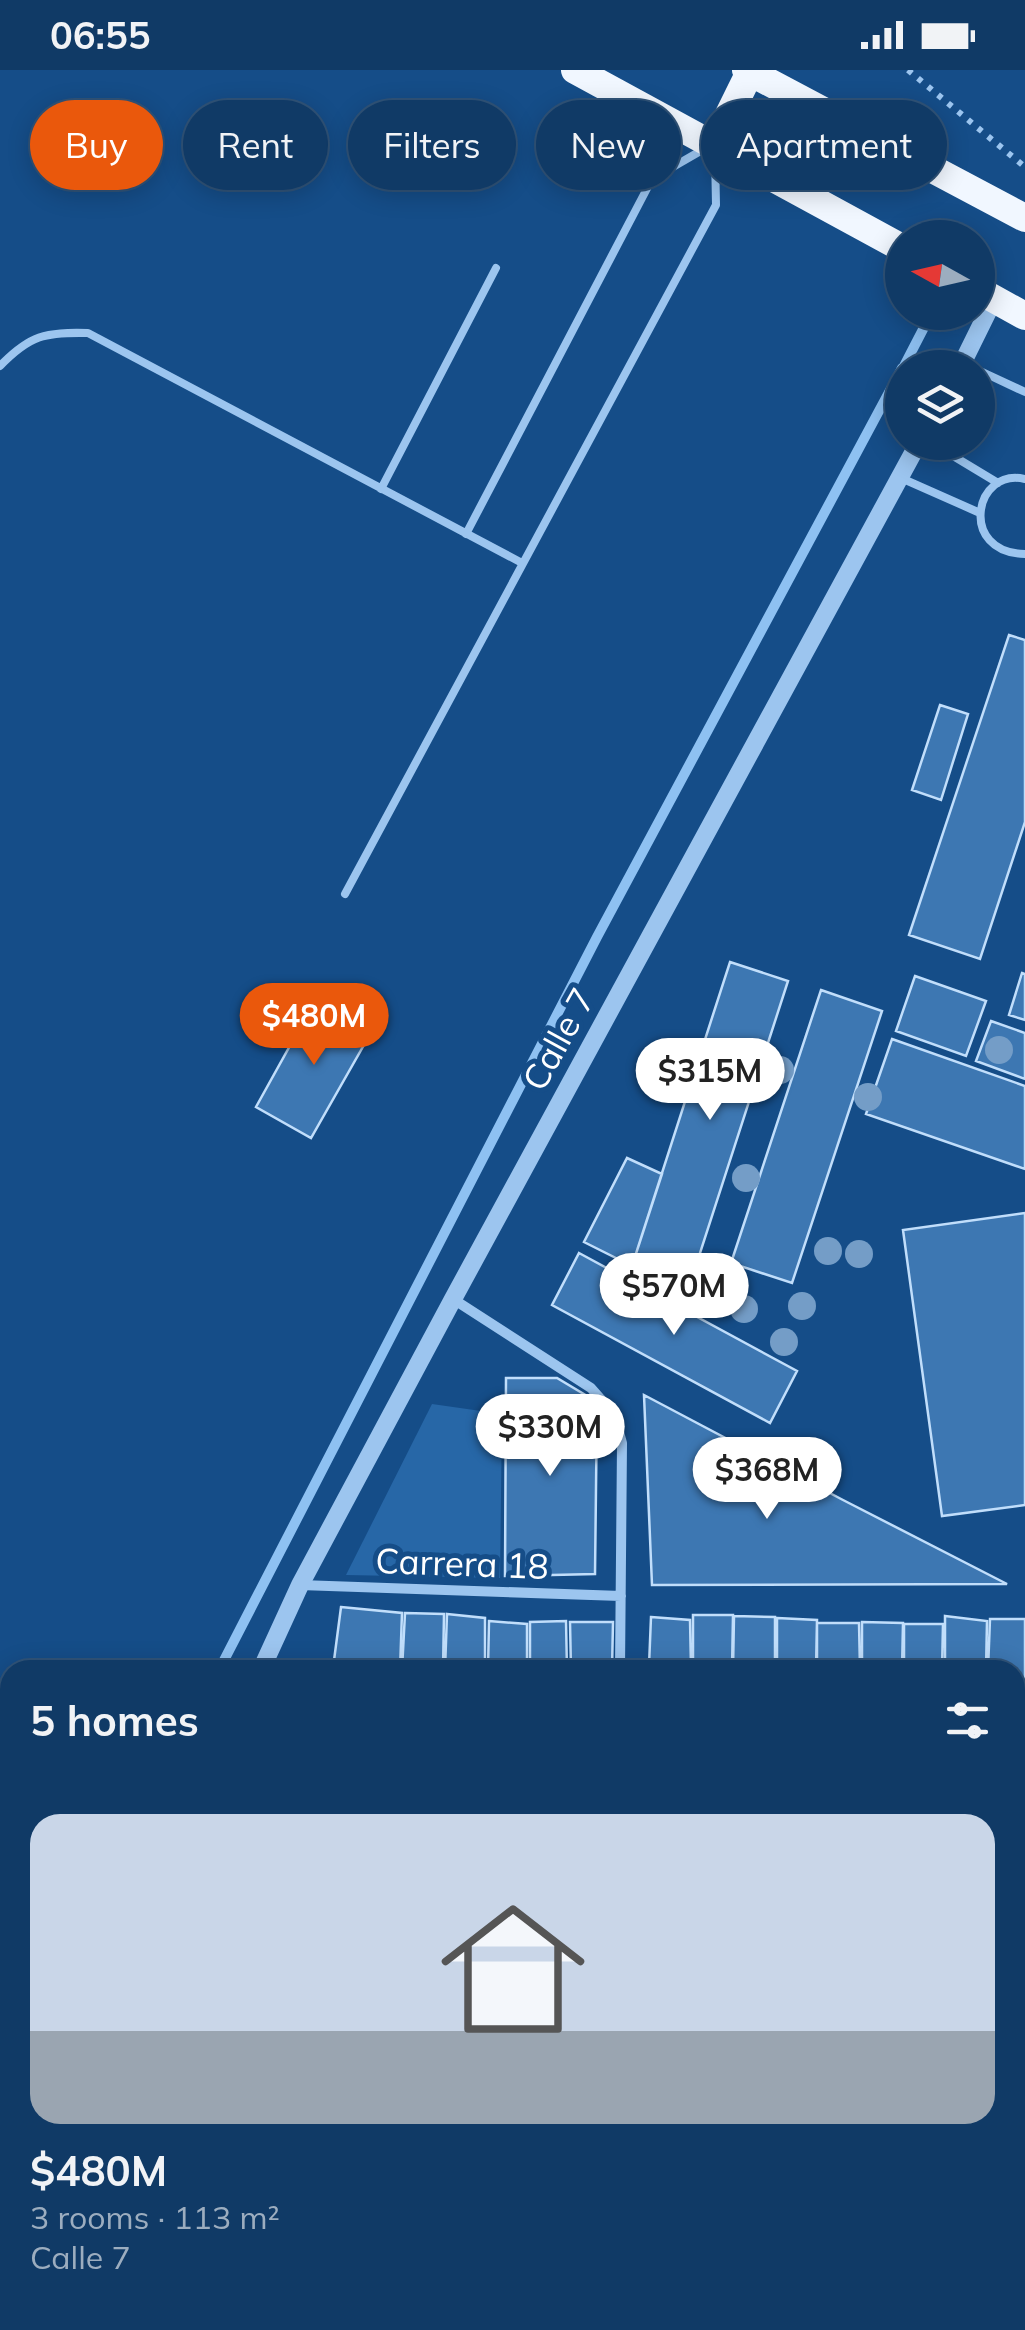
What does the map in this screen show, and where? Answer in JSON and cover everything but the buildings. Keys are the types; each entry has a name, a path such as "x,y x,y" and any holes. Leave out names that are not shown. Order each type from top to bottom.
{"highway":[{"path":"575,70 701,136"},
{"path":"735,100 748,71 1022,211"},
{"path":"799,190 885,238"},
{"path":"995,300 1025,316"}],"street":[{"name":"Calle 7","path":"266,1660 300,1585 453,1299 910,460"},
{"path":"453,1299 591,1388 614,1414 622,1443 620,1660"},
{"name":"Carrera 18","path":"300,1585 621,1596"}],"lane":[{"path":"466,534 652,180 701,151"},
{"path":"344,894 716,205 716,190"},
{"path":"381,488 496,268"},
{"path":"0,366 24,341 58,332 88,333 522,563"},
{"path":"995,379 1025,392"},
{"path":"961,460 998,482 1025,479"},
{"path":"900,478 980,513"},
{"path":"998,482 985,495 980,513 988,541 1004,552 1024,554"}],"path":[{"path":"908,70 1025,167"}],"shaded area":[{"path":"432,1404 502,1414 500,1578 346,1575"}],"waterway":[{"path":"912,350 923,330"},
{"path":"224,1660 597,937 885,400"}]}
